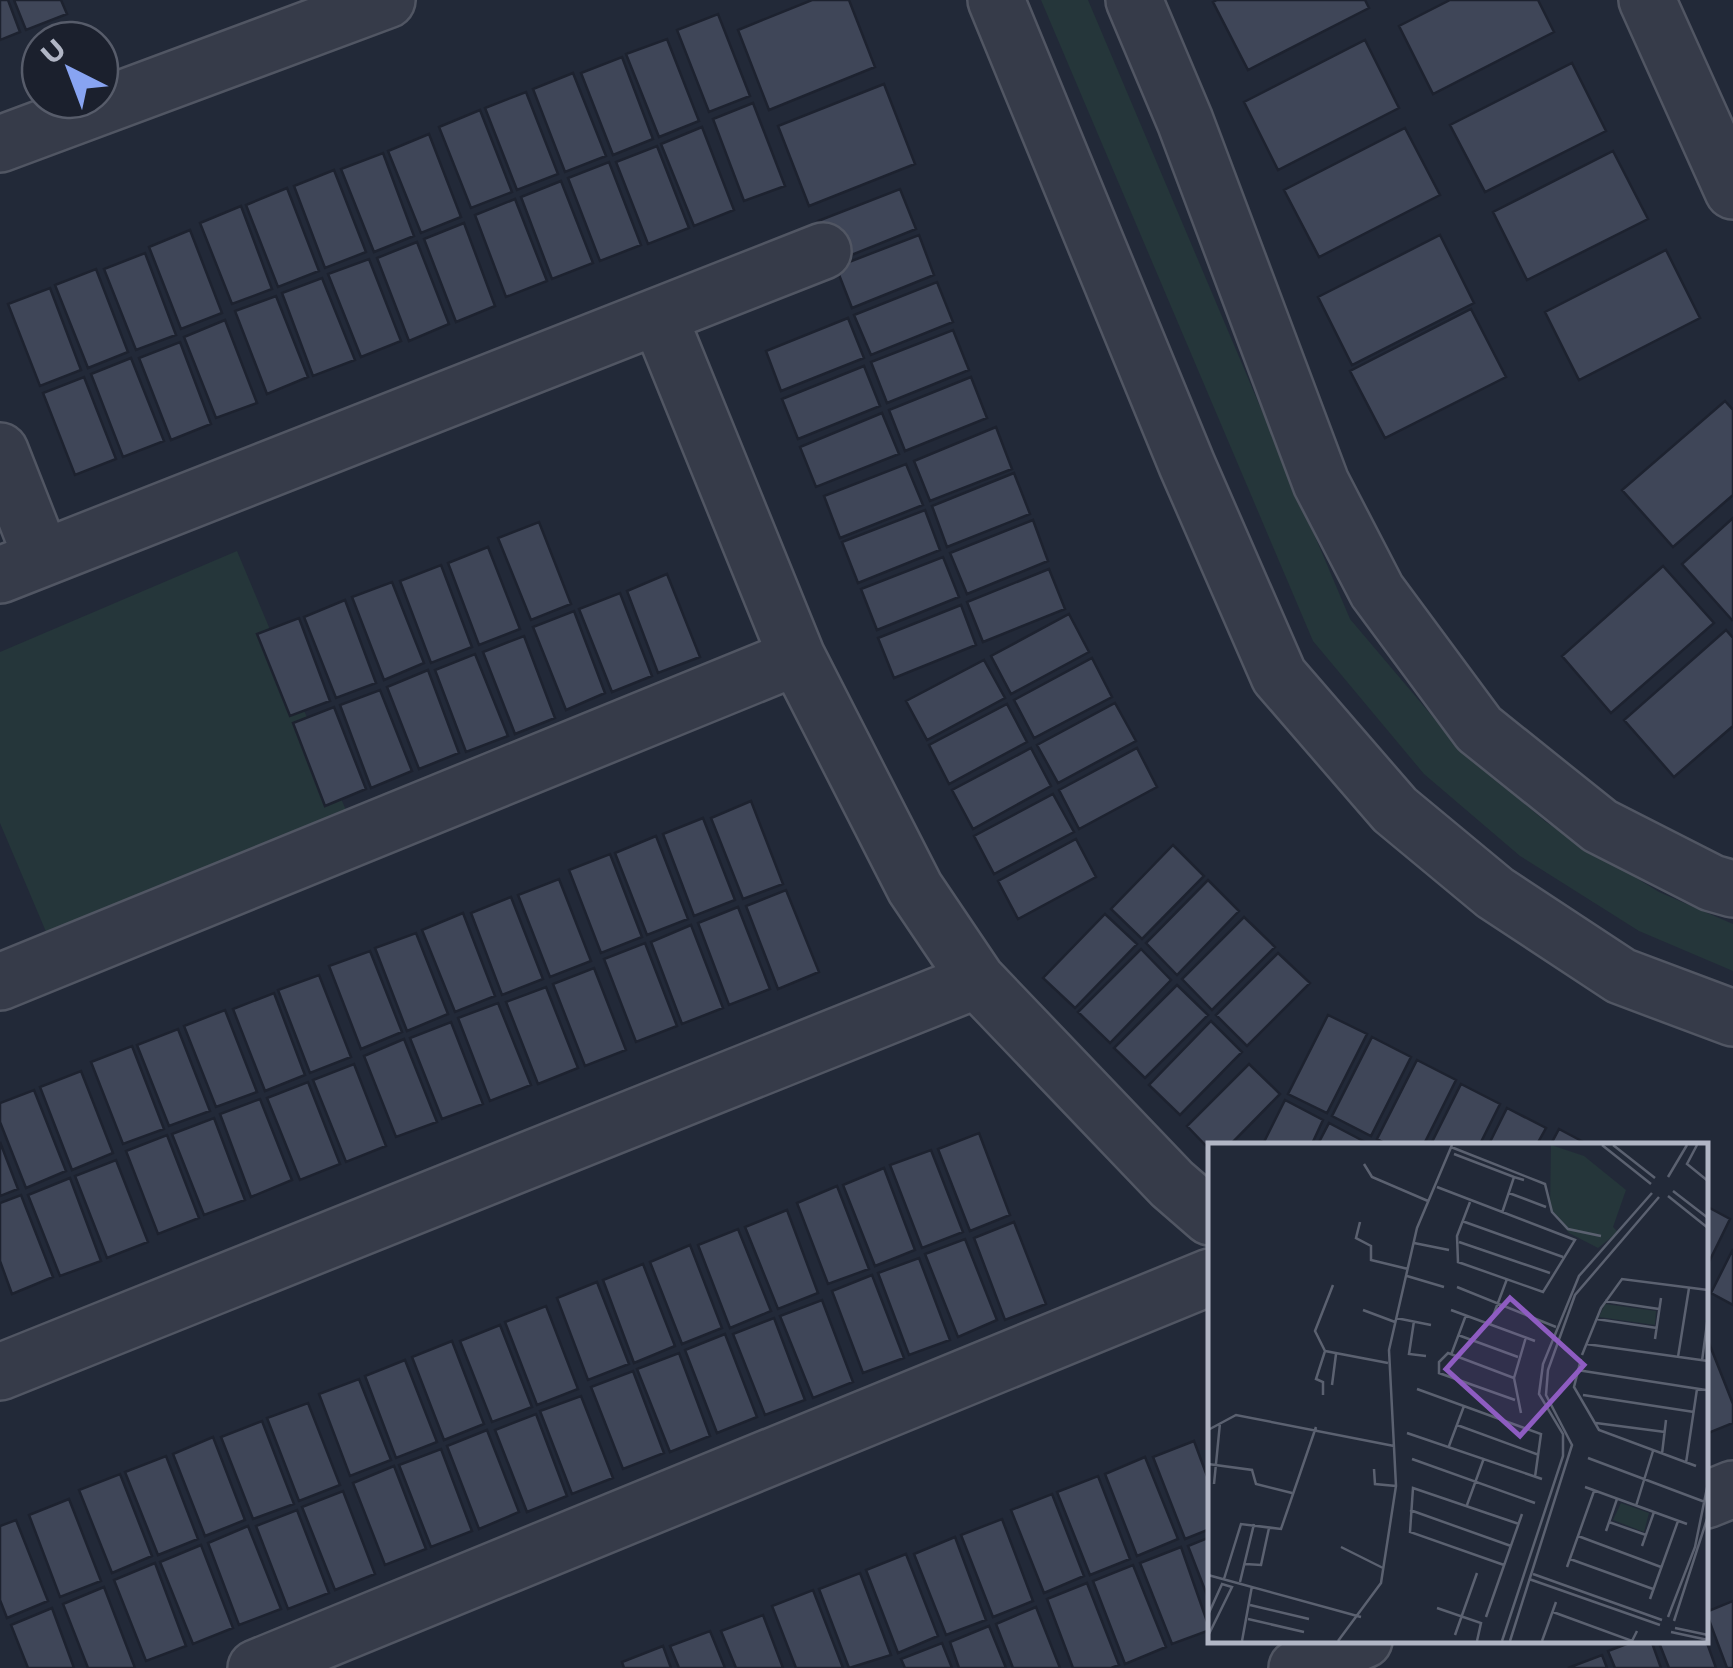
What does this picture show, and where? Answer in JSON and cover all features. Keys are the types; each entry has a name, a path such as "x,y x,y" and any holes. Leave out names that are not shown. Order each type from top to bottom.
{"street":[{"path":"0,144 387,0"},
{"path":"996,0 1186,465 1279,676 1395,810 1494,894 1621,976 1733,1018"},
{"path":"1134,0 1185,121 1321,483 1377,592 1479,729 1600,826 1712,883 1733,889"},
{"path":"1647,0 1721,131 1733,190"},
{"path":"0,451 21,566 823,251"},
{"path":"659,317 797,657 915,888 977,980 1172,1184 1208,1214"},
{"path":"0,982 797,657"},
{"path":"0,1372 977,980"},
{"path":"256,1668 1208,1278"},
{"path":"1708,1499 1733,1489"},
{"path":"1296,1668 1357,1643"}],"shaded area":[{"path":"1041,0 1088,0 1350,619 1455,743 1546,822 1659,892 1733,924 1733,971 1639,931 1520,856 1424,774 1313,641"},
{"path":"237,551 353,827 55,953 0,823 0,652"}],"building":[{"path":"0,0 8,0 20,32 0,40"},
{"path":"14,0 61,0 67,14 52,20 22,20"},
{"path":"812,0 849,0 875,67 769,110 738,30"},
{"path":"1365,0 1369,8 1248,70 1213,2"},
{"path":"1450,0 1538,0 1554,32 1433,94 1399,26"},
{"path":"718,14 750,96 709,112 677,30"},
{"path":"667,39 699,121 659,137 626,54"},
{"path":"1365,40 1399,108 1278,170 1244,102"},
{"path":"622,57 653,139 613,155 581,73"},
{"path":"1572,63 1606,131 1485,192 1450,125"},
{"path":"573,73 606,156 565,172 533,89"},
{"path":"884,84 915,164 809,206 778,126"},
{"path":"526,92 558,174 517,190 485,108"},
{"path":"753,103 785,186 744,201 713,119"},
{"path":"480,110 512,192 471,208 439,127"},
{"path":"702,127 734,210 694,226 661,144"},
{"path":"1405,128 1440,195 1319,257 1284,190"},
{"path":"429,134 461,217 421,233 388,151"},
{"path":"657,146 689,228 648,244 616,162"},
{"path":"1613,151 1648,219 1527,280 1493,212"},
{"path":"383,153 414,236 374,252 341,169"},
{"path":"609,162 641,245 600,261 568,178"},
{"path":"334,170 366,252 325,268 294,186"},
{"path":"561,181 593,263 552,279 521,197"},
{"path":"287,188 319,271 278,287 246,205"},
{"path":"900,189 916,229 834,262 818,221"},
{"path":"515,199 547,281 506,297 475,215"},
{"path":"241,206 272,289 232,304 200,223"},
{"path":"464,223 495,306 456,322 424,239"},
{"path":"190,230 222,313 181,329 149,247"},
{"path":"919,235 934,275 852,308 836,267"},
{"path":"1440,235 1474,303 1352,365 1318,297"},
{"path":"417,242 449,324 409,341 377,258"},
{"path":"1666,250 1700,318 1579,380 1545,312"},
{"path":"145,253 176,335 136,350 104,269"},
{"path":"369,259 401,341 361,357 328,274"},
{"path":"96,269 128,352 88,368 55,285"},
{"path":"322,278 355,360 313,376 282,293"},
{"path":"937,282 953,322 871,355 854,315"},
{"path":"50,288 81,370 40,386 8,304"},
{"path":"276,296 308,377 267,394 235,311"},
{"path":"1471,309 1506,377 1385,438 1350,371"},
{"path":"848,318 864,358 781,391 766,351"},
{"path":"225,320 257,403 216,418 184,337"},
{"path":"953,330 969,370 887,403 871,362"},
{"path":"180,342 211,424 171,440 139,358"},
{"path":"131,358 164,441 123,457 91,374"},
{"path":"864,366 880,406 798,439 782,399"},
{"path":"84,377 116,459 75,475 43,393"},
{"path":"971,377 987,418 905,451 889,410"},
{"path":"1725,401 1733,410 1733,495 1673,547 1622,490"},
{"path":"882,413 899,454 816,487 800,447"},
{"path":"996,427 1012,469 930,501 914,461"},
{"path":"906,464 923,505 840,538 824,496"},
{"path":"1014,473 1030,514 947,547 932,506"},
{"path":"925,510 940,550 858,583 842,542"},
{"path":"1733,518 1733,619 1732,620 1682,564"},
{"path":"1033,520 1048,561 967,594 950,553"},
{"path":"539,522 571,604 531,620 498,538"},
{"path":"488,547 520,629 479,645 448,563"},
{"path":"943,557 959,597 877,630 861,589"},
{"path":"441,565 472,647 431,663 400,581"},
{"path":"1663,566 1714,623 1611,713 1562,656"},
{"path":"1049,569 1065,609 983,642 967,602"},
{"path":"667,574 700,657 658,673 627,591"},
{"path":"392,582 424,663 384,680 352,597"},
{"path":"620,593 652,676 612,692 579,609"},
{"path":"345,600 376,683 336,698 304,617"},
{"path":"961,605 976,645 894,678 878,638"},
{"path":"574,611 605,693 566,710 533,627"},
{"path":"1069,614 1089,652 1011,694 991,656"},
{"path":"299,618 330,701 290,716 257,634"},
{"path":"1726,630 1733,638 1733,726 1674,777 1624,720"},
{"path":"524,636 555,718 515,734 483,652"},
{"path":"475,654 508,736 466,752 435,670"},
{"path":"1092,658 1112,697 1034,738 1014,700"},
{"path":"984,660 1005,698 927,740 906,701"},
{"path":"428,670 459,753 419,769 387,687"},
{"path":"380,690 412,771 371,788 340,705"},
{"path":"1115,703 1136,741 1058,783 1037,745"},
{"path":"1007,704 1027,742 949,784 929,745"},
{"path":"334,707 366,789 325,806 293,723"},
{"path":"1031,748 1051,786 973,829 952,790"},
{"path":"1137,748 1157,787 1079,829 1059,790"},
{"path":"1053,794 1074,832 994,874 974,836"},
{"path":"751,801 783,884 743,899 711,818"},
{"path":"703,818 735,900 694,916 663,834"},
{"path":"656,836 688,919 647,935 615,853"},
{"path":"1076,839 1096,877 1018,919 998,881"},
{"path":"1173,845 1204,876 1142,939 1111,909"},
{"path":"610,854 642,937 601,953 569,870"},
{"path":"559,879 591,961 550,977 518,895"},
{"path":"1208,880 1239,911 1177,975 1146,943"},
{"path":"786,890 819,972 778,989 746,906"},
{"path":"511,897 543,979 502,995 471,913"},
{"path":"738,907 770,989 729,1005 698,923"},
{"path":"463,913 495,996 455,1012 422,930"},
{"path":"1105,914 1137,944 1075,1008 1043,978"},
{"path":"1244,917 1275,947 1212,1010 1182,979"},
{"path":"691,925 723,1008 682,1024 651,942"},
{"path":"416,933 448,1014 407,1031 375,948"},
{"path":"645,943 677,1026 636,1042 604,959"},
{"path":"1141,949 1171,980 1110,1043 1078,1012"},
{"path":"370,951 402,1032 361,1049 329,966"},
{"path":"1278,953 1310,983 1247,1046 1216,1015"},
{"path":"594,968 626,1050 585,1066 553,984"},
{"path":"319,975 351,1057 310,1073 278,990"},
{"path":"1177,985 1208,1015 1145,1078 1114,1048"},
{"path":"546,987 578,1068 538,1084 506,1002"},
{"path":"274,993 305,1075 265,1091 233,1009"},
{"path":"498,1003 531,1085 490,1101 458,1018"},
{"path":"225,1010 257,1092 216,1107 184,1026"},
{"path":"1328,1015 1367,1034 1327,1113 1288,1094"},
{"path":"1211,1021 1242,1052 1180,1115 1149,1085"},
{"path":"451,1022 483,1104 442,1119 410,1038"},
{"path":"178,1029 210,1111 169,1126 137,1045"},
{"path":"1372,1037 1411,1057 1371,1136 1332,1116"},
{"path":"404,1039 437,1122 396,1137 364,1056"},
{"path":"132,1046 164,1129 123,1144 91,1062"},
{"path":"1417,1060 1456,1080 1424,1143 1384,1143 1377,1139"},
{"path":"354,1064 386,1146 346,1162 313,1080"},
{"path":"1249,1064 1280,1094 1232,1143 1208,1143 1208,1148 1187,1126"},
{"path":"81,1071 113,1153 72,1170 40,1087"},
{"path":"308,1082 340,1164 300,1180 267,1098"},
{"path":"1461,1084 1500,1104 1480,1143 1432,1143"},
{"path":"34,1090 66,1171 26,1188 0,1122 0,1103"},
{"path":"260,1099 292,1180 251,1197 220,1114"},
{"path":"1285,1100 1323,1120 1312,1143 1264,1143"},
{"path":"1507,1108 1546,1128 1538,1143 1490,1143"},
{"path":"214,1118 245,1200 204,1215 172,1134"},
{"path":"1329,1123 1367,1143 1319,1143"},
{"path":"1559,1129 1585,1143 1552,1143"},
{"path":"979,1133 1010,1215 970,1231 938,1149"},
{"path":"167,1135 199,1218 158,1234 126,1151"},
{"path":"0,1142 18,1189 0,1196"},
{"path":"931,1150 963,1232 922,1248 890,1165"},
{"path":"116,1160 148,1242 107,1258 75,1176"},
{"path":"884,1168 915,1250 875,1266 843,1185"},
{"path":"70,1178 101,1261 60,1276 28,1195"},
{"path":"837,1186 869,1269 828,1284 797,1203"},
{"path":"21,1195 53,1277 12,1294 0,1261 0,1203"},
{"path":"1708,1207 1730,1219 1708,1264"},
{"path":"787,1210 818,1293 778,1309 745,1227"},
{"path":"1014,1222 1046,1304 1005,1320 974,1238"},
{"path":"738,1229 771,1311 730,1328 698,1245"},
{"path":"965,1239 997,1320 958,1337 925,1254"},
{"path":"690,1245 722,1328 682,1344 650,1262"},
{"path":"1733,1249 1733,1305 1711,1293"},
{"path":"919,1258 950,1340 909,1355 878,1273"},
{"path":"643,1264 675,1346 634,1363 603,1280"},
{"path":"872,1275 904,1358 863,1373 832,1291"},
{"path":"597,1282 629,1364 588,1380 557,1298"},
{"path":"822,1300 853,1382 813,1398 780,1316"},
{"path":"546,1306 578,1389 537,1405 505,1322"},
{"path":"774,1318 805,1400 765,1415 733,1334"},
{"path":"500,1325 532,1407 492,1422 460,1341"},
{"path":"725,1334 757,1417 717,1433 685,1350"},
{"path":"452,1341 484,1424 444,1440 412,1357"},
{"path":"1708,1341 1733,1404 1733,1423 1708,1433"},
{"path":"679,1353 710,1436 670,1452 637,1369"},
{"path":"405,1360 437,1442 396,1458 365,1376"},
{"path":"633,1371 664,1453 623,1469 591,1387"},
{"path":"359,1379 391,1460 350,1476 319,1394"},
{"path":"581,1396 613,1478 572,1494 540,1411"},
{"path":"308,1403 340,1485 299,1501 267,1418"},
{"path":"536,1414 567,1496 527,1512 495,1430"},
{"path":"262,1421 294,1504 253,1519 221,1437"},
{"path":"487,1430 519,1512 479,1529 447,1446"},
{"path":"213,1437 245,1520 205,1536 173,1454"},
{"path":"1194,1441 1208,1479 1208,1530 1185,1539 1153,1457"},
{"path":"441,1449 472,1531 431,1547 399,1465"},
{"path":"166,1456 198,1539 158,1555 125,1472"},
{"path":"1145,1457 1178,1539 1137,1556 1105,1474"},
{"path":"394,1466 426,1549 385,1565 353,1483"},
{"path":"120,1474 152,1556 112,1573 79,1490"},
{"path":"1098,1476 1130,1559 1090,1575 1057,1492"},
{"path":"343,1491 375,1574 335,1590 302,1507"},
{"path":"1052,1494 1084,1576 1044,1593 1011,1510"},
{"path":"69,1499 101,1581 60,1597 29,1515"},
{"path":"297,1510 329,1593 288,1609 256,1526"},
{"path":"1002,1519 1033,1601 993,1617 961,1535"},
{"path":"16,1520 48,1601 7,1618 0,1600 0,1526"},
{"path":"248,1526 281,1609 239,1625 208,1543"},
{"path":"955,1537 986,1620 946,1635 914,1554"},
{"path":"1208,1538 1208,1598 1188,1546"},
{"path":"201,1545 233,1628 193,1644 160,1562"},
{"path":"1181,1547 1208,1631 1172,1644 1140,1563"},
{"path":"906,1554 938,1636 898,1653 866,1570"},
{"path":"155,1563 186,1646 146,1661 114,1580"},
{"path":"1133,1565 1166,1647 1125,1664 1093,1581"},
{"path":"860,1573 891,1655 849,1668 819,1589"},
{"path":"1087,1583 1119,1665 1111,1668 1073,1668 1047,1599"},
{"path":"104,1587 135,1668 88,1668 63,1604"},
{"path":"813,1590 843,1668 796,1668 772,1606"},
{"path":"1733,1601 1733,1668 1727,1668 1708,1611"},
{"path":"1036,1607 1060,1668 1013,1668 996,1624"},
{"path":"52,1608 74,1668 28,1668 11,1625"},
{"path":"763,1615 783,1668 736,1668 721,1631"},
{"path":"989,1626 1006,1668 959,1668 950,1642"},
{"path":"710,1631 725,1668 679,1668 670,1646"},
{"path":"942,1643 952,1668 905,1668 901,1659"},
{"path":"1629,1643 1652,1643 1661,1668 1615,1668 1608,1651"},
{"path":"1659,1643 1707,1643 1716,1668 1669,1668"},
{"path":"663,1646 671,1668 624,1668 622,1662"},
{"path":"1602,1655 1607,1668 1568,1668"}]}
